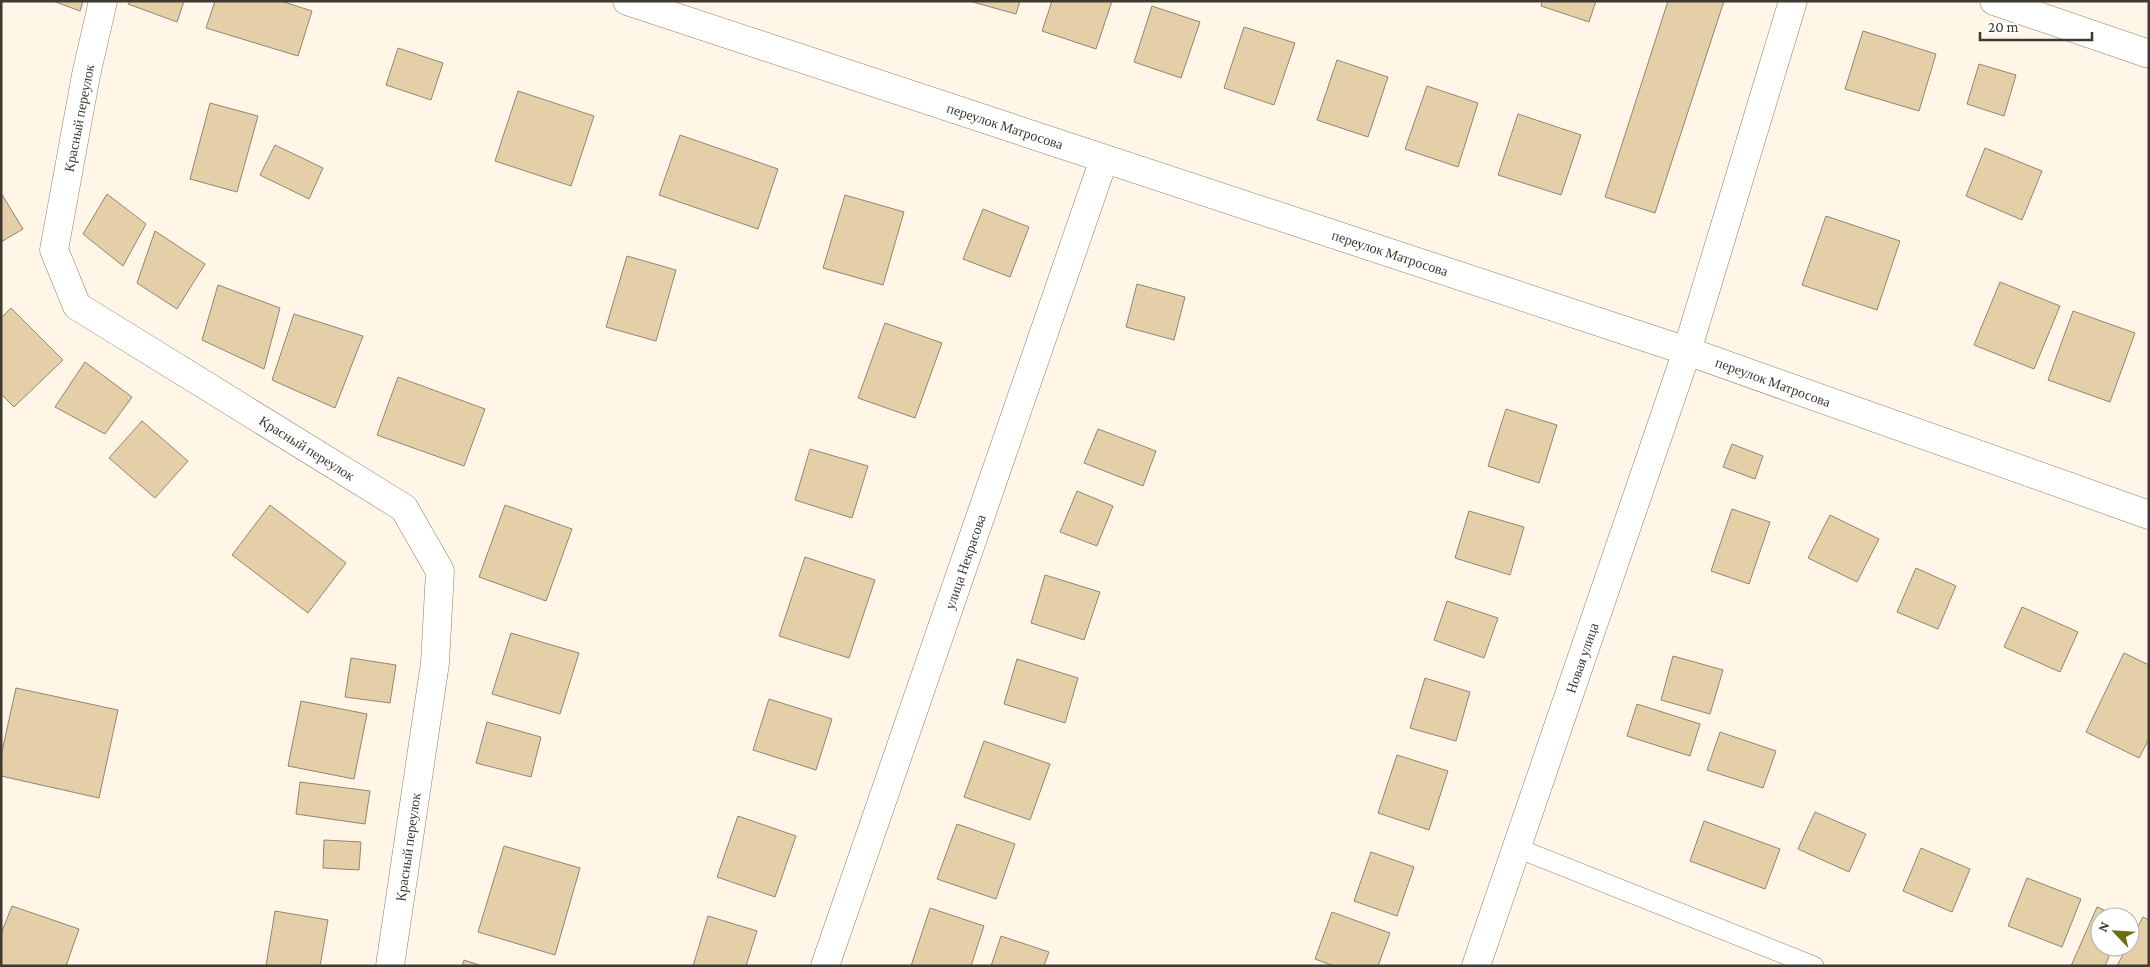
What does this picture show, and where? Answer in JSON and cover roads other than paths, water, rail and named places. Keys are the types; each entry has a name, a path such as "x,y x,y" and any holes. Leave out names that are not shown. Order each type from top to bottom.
{"street":[{"name":"Красный переулок","path":"103,1 86,75 54,250 77,306 404,508 440,571 435,664 390,966"},
{"name":"переулок Матросова","path":"627,1 1687,351 2149,515"},
{"name":"Новая улица","path":"1476,966 1687,351 1793,1"},
{"path":"1994,1 2149,54"},
{"name":"улица Некрасова","path":"825,966 1104,159"}],"lane":[{"path":"1517,848 1814,966"}]}
